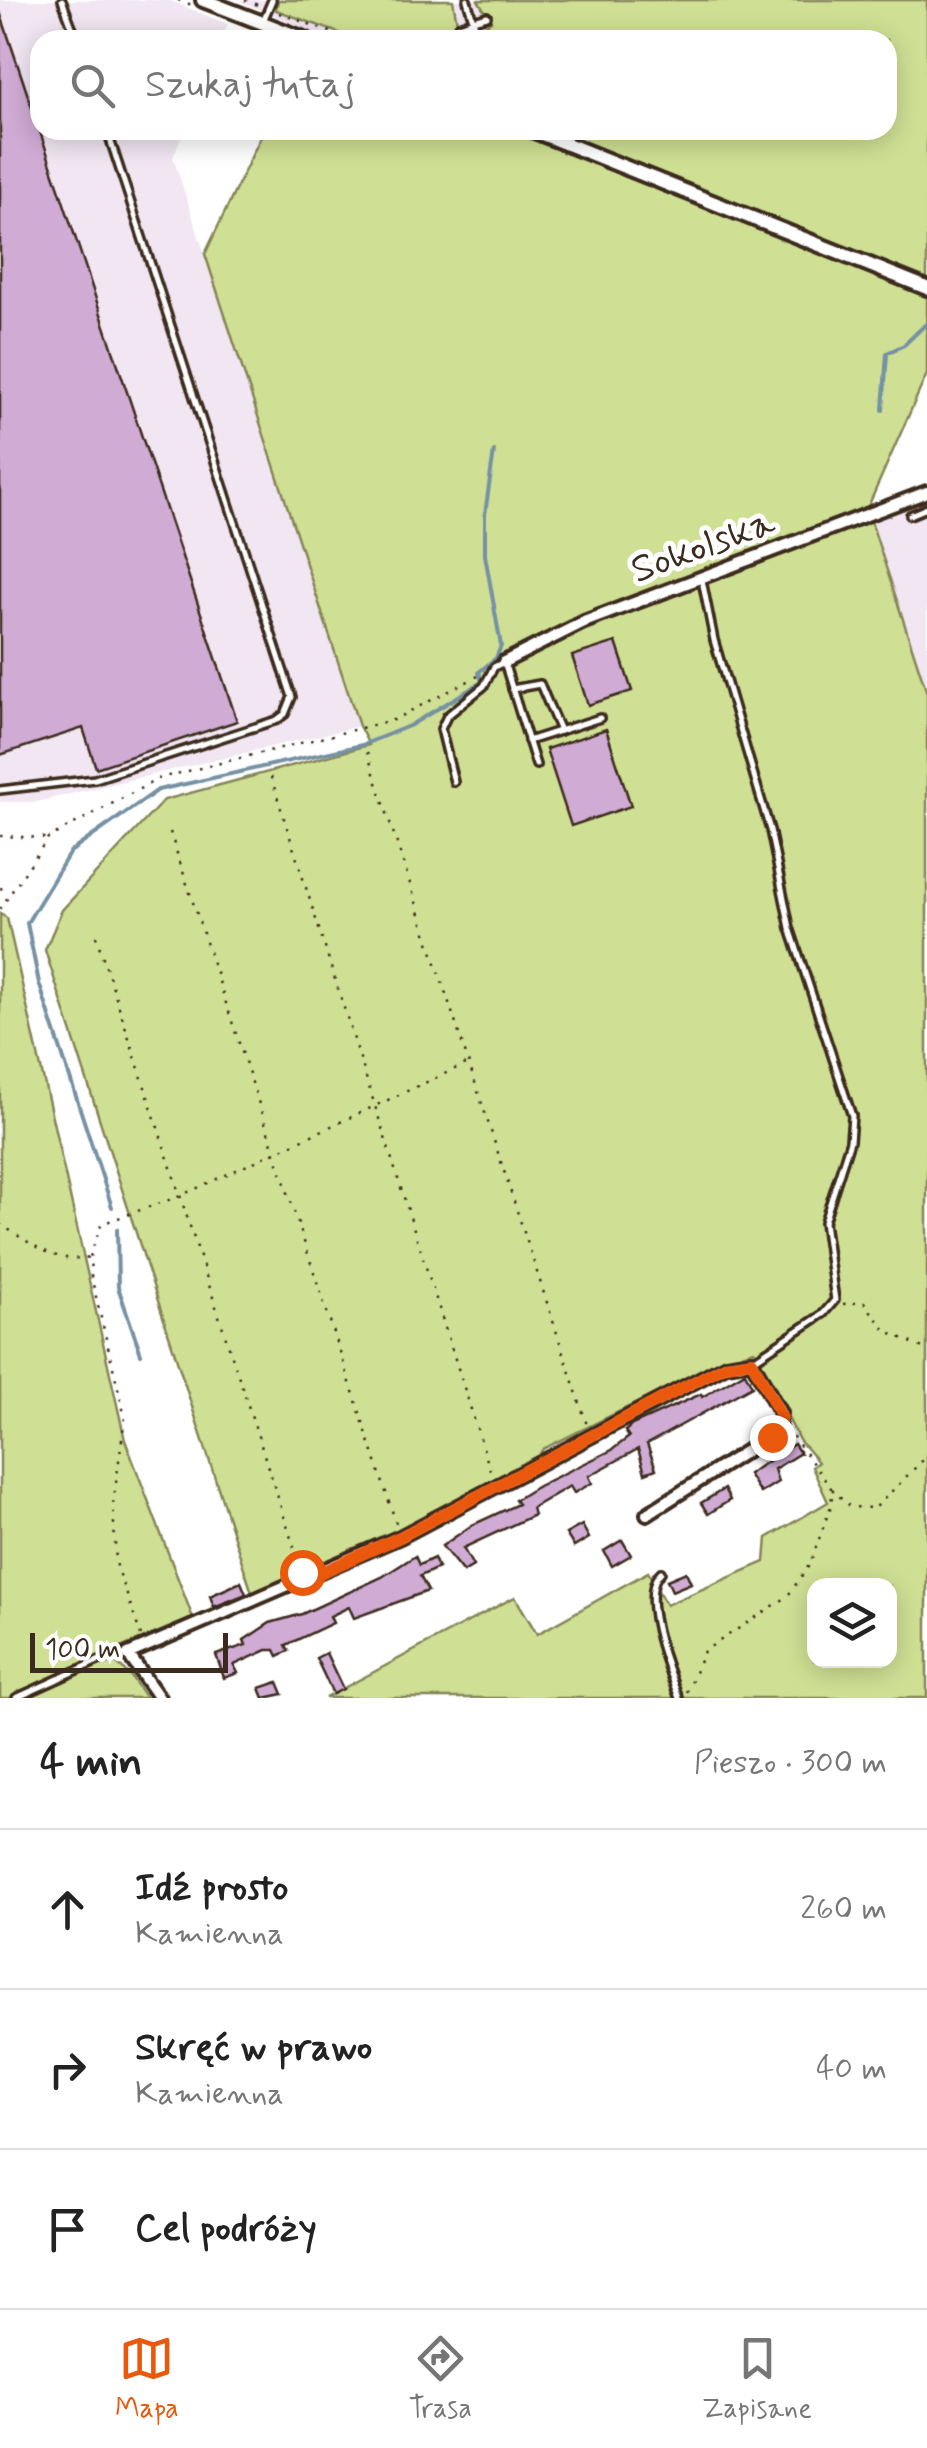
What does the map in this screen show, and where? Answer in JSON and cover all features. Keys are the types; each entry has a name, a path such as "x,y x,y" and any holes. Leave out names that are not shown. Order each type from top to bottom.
{"street":[{"path":"203,0 279,30"},
{"path":"557,140 927,288"},
{"name":"Sokolska","path":"504,662 553,635 927,492"},
{"path":"159,1698 128,1654 400,1537 726,1365 752,1361 780,1413 781,1426 772,1437 647,1514"}],"lane":[{"path":"62,0 73,30"},
{"path":"262,24 272,0"},
{"path":"466,0 476,30"},
{"path":"459,26 487,16"},
{"path":"0,790 114,774 276,720 286,714 292,697 109,140"},
{"path":"910,514 927,508"},
{"path":"702,580 714,640 770,830 790,928 852,1116 850,1140 824,1222 836,1300 822,1314 752,1361"},
{"path":"454,782 441,729 455,706 484,686 489,675 504,662 536,765"},
{"path":"512,689 540,684 560,731"},
{"path":"528,742 600,718"},
{"path":"661,1572 652,1586 655,1622 682,1698"},
{"path":"16,1698 100,1660 128,1654"}],"path":[{"path":"245,0 325,30"},
{"path":"0,909 48,838 160,778 393,720 480,674 489,675"},
{"path":"367,752 592,1436"},
{"path":"272,776 372,1106 496,1486"},
{"path":"170,832 400,1537"},
{"path":"0,836 48,838"},
{"path":"0,888 11,892"},
{"path":"96,936 305,1580"},
{"path":"145,1647 116,1563 113,1505 126,1417 90,1256 100,1224 180,1196 468,1063"},
{"path":"0,1224 46,1252 74,1261 90,1256"},
{"path":"836,1300 845,1304 864,1302 885,1330 927,1350"},
{"path":"781,1426 788,1428 831,1488 850,1507 875,1508 927,1456"},
{"path":"682,1698 704,1650 787,1597 800,1582 829,1514 831,1488"}],"shaded area":[{"path":"0,0 168,0 228,24 225,30 30,30 30,140 180,140 173,157 359,726 36,802 0,802"},
{"path":"237,0 478,0 488,10 491,21 488,30 310,30"},
{"path":"927,500 927,693 873,522"}],"green space":[{"path":"278,0 453,0 458,30 331,30 276,10"},
{"path":"478,0 927,0 927,281 578,140 897,140 897,30 484,30 491,21"},
{"path":"259,140 534,140 927,297 927,374 867,509 927,693 927,1698 325,1698 515,1597 537,1634 648,1572 666,1605 765,1562 767,1538 828,1502 812,1467 818,1462 799,1440 754,1350 724,1360 543,1449 538,1456 374,1543 252,1593 45,950 62,910 164,800 369,745 359,726 205,254"},
{"path":"0,914 7,918 125,1440 193,1618 105,1654 130,1675 146,1698 0,1698"}],"building":[{"path":"0,12 30,102 30,140 43,140 237,721 96,768 83,728 0,755"},
{"path":"616,642 632,691 588,705 572,656"},
{"path":"606,729 631,806 571,826 546,749"},
{"path":"745,1372 752,1386 647,1444 656,1469 645,1473 638,1449 589,1476 592,1483 574,1493 570,1486 532,1508 534,1515 463,1548 473,1566 463,1572 442,1546 472,1525 518,1504 515,1500 538,1486 612,1450 629,1437 625,1431 632,1425 701,1394 702,1397"},
{"path":"794,1444 800,1453 774,1469 778,1482 760,1493 748,1474"},
{"path":"724,1489 730,1500 708,1514 701,1503"},
{"path":"582,1525 589,1538 574,1547 566,1534"},
{"path":"622,1540 631,1555 612,1566 604,1551"},
{"path":"415,1556 419,1565 434,1558 438,1568 420,1576 428,1591 354,1618 349,1607 330,1616 333,1623 286,1645 289,1651 278,1656 275,1650 267,1650 234,1665 238,1673 224,1678 216,1655 246,1645 244,1640 270,1623 302,1614 382,1577"},
{"path":"686,1572 691,1583 672,1591 667,1580"},
{"path":"241,1582 246,1594 214,1607 210,1596"},
{"path":"326,1653 343,1689 333,1694 316,1658"},
{"path":"278,1682 283,1694 264,1698 260,1688"}],"waterway":[{"path":"883,410 887,353 904,345 927,323"},
{"path":"112,1207 39,983 27,923 70,852 158,790 362,745 409,726 482,682 479,672 496,658 501,646 485,555 485,514 494,451"},
{"path":"117,1229 118,1287 141,1354"}],"route":[{"path":"302,1572 305,1580 400,1537 649,1404 739,1361 752,1361 780,1413 781,1426 772,1437"}]}
